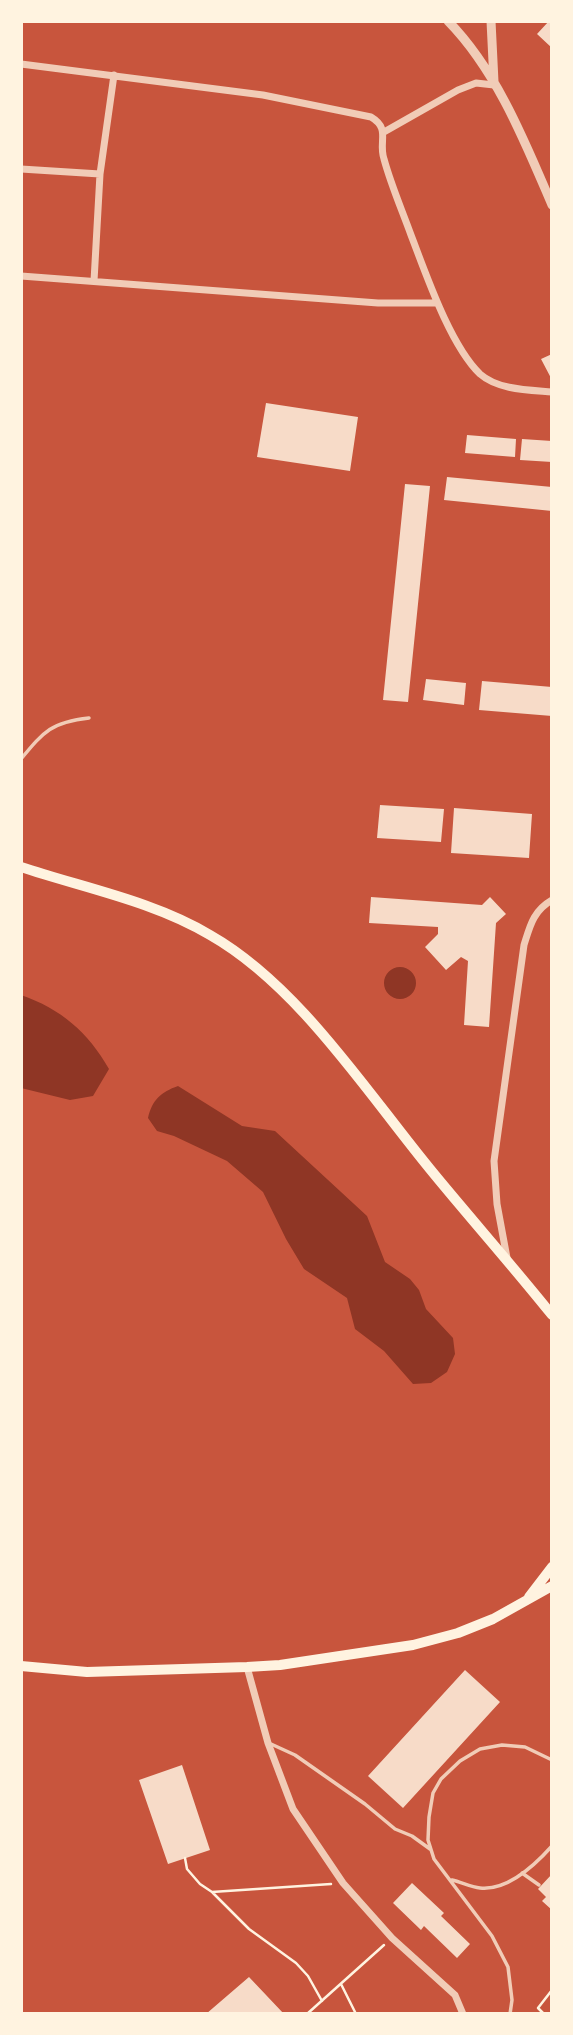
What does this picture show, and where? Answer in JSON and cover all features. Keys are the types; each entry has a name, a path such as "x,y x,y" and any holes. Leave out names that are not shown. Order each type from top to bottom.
{"main road":[{"path":"21,867 177,918 210,934 247,959 278,987 344,1059 430,1169 552,1315"},
{"path":"524,1602 552,1567"},
{"path":"21,1666 87,1672 247,1667 280,1665 413,1645 458,1633 493,1619 552,1586"}],"street":[{"path":"448,21 466,40 494,85 524,140 552,205"},
{"path":"491,21 494,85"},
{"path":"21,64 263,95 371,117 380,123 384,132 380,147 384,160 438,303 468,359 482,376 511,388 552,392"},
{"path":"94,281 100,174 114,75"},
{"path":"384,132 458,90 476,83 494,85"},
{"path":"21,169 100,174"},
{"path":"21,276 378,303 438,303"},
{"path":"507,1258 494,1185 495,1161 524,945 532,918 541,906 552,900"},
{"path":"247,1667 268,1743 293,1809 343,1883 392,1938 455,1995 463,2014"}],"lane":[{"path":"21,759 41,734 65,721 89,718"},
{"path":"268,1743 295,1755 365,1804 395,1829 412,1836 431,1850"},
{"path":"510,2014 512,2000 508,1967 492,1937 434,1859 428,1840 429,1817 433,1793 441,1779 460,1761 480,1749 502,1745 525,1747 552,1760"},
{"path":"450,1879 481,1888 506,1884 552,1846"},
{"path":"522,1873 539,1885"}],"path":[{"path":"185,1858 187,1870 200,1884 212,1892 249,1929 296,1963 308,1976 322,2001"},
{"path":"212,1892 343,1883"},
{"path":"307,2014 392,1938"},
{"path":"341,1984 356,2014"},
{"path":"544,2014 538,2008 552,1990"}],"shaded area":[{"path":"400,967 411,972 416,983 411,994 400,999 389,994 384,983 389,972"},
{"path":"21,995 49,1007 72,1023 101,1056 109,1069 93,1096 70,1100 21,1088"},
{"path":"178,1086 242,1126 275,1131 367,1216 385,1262 410,1279 419,1290 426,1309 453,1338 455,1354 447,1372 431,1383 413,1384 384,1351 355,1329 347,1298 304,1269 263,1192 227,1161 174,1136 157,1131 148,1118 152,1106 162,1094"}],"building":[{"path":"552,21 552,48 537,34"},
{"path":"552,354 552,380 541,359"},
{"path":"266,403 358,417 350,471 257,457"},
{"path":"467,435 516,439 515,457 465,453"},
{"path":"522,439 552,441 552,462 520,460"},
{"path":"447,477 552,487 552,511 444,500"},
{"path":"405,484 430,486 408,702 383,700"},
{"path":"426,679 466,683 464,705 423,700"},
{"path":"482,681 552,687 552,716 479,710"},
{"path":"380,805 444,809 441,842 377,838"},
{"path":"454,808 532,814 529,858 451,853"},
{"path":"371,897 482,905 490,897 506,914 496,923 489,1027 464,1025 468,961 461,957 446,970 425,947 438,934 438,927 369,923"},
{"path":"465,1670 500,1702 403,1808 368,1776"},
{"path":"182,1765 210,1850 168,1864 139,1780"},
{"path":"552,1874 552,1910 542,1901 546,1897 538,1889"},
{"path":"412,1883 444,1913 441,1916 470,1944 457,1958 424,1926 421,1930 393,1903"},
{"path":"249,1977 284,2014 206,2014"}]}
